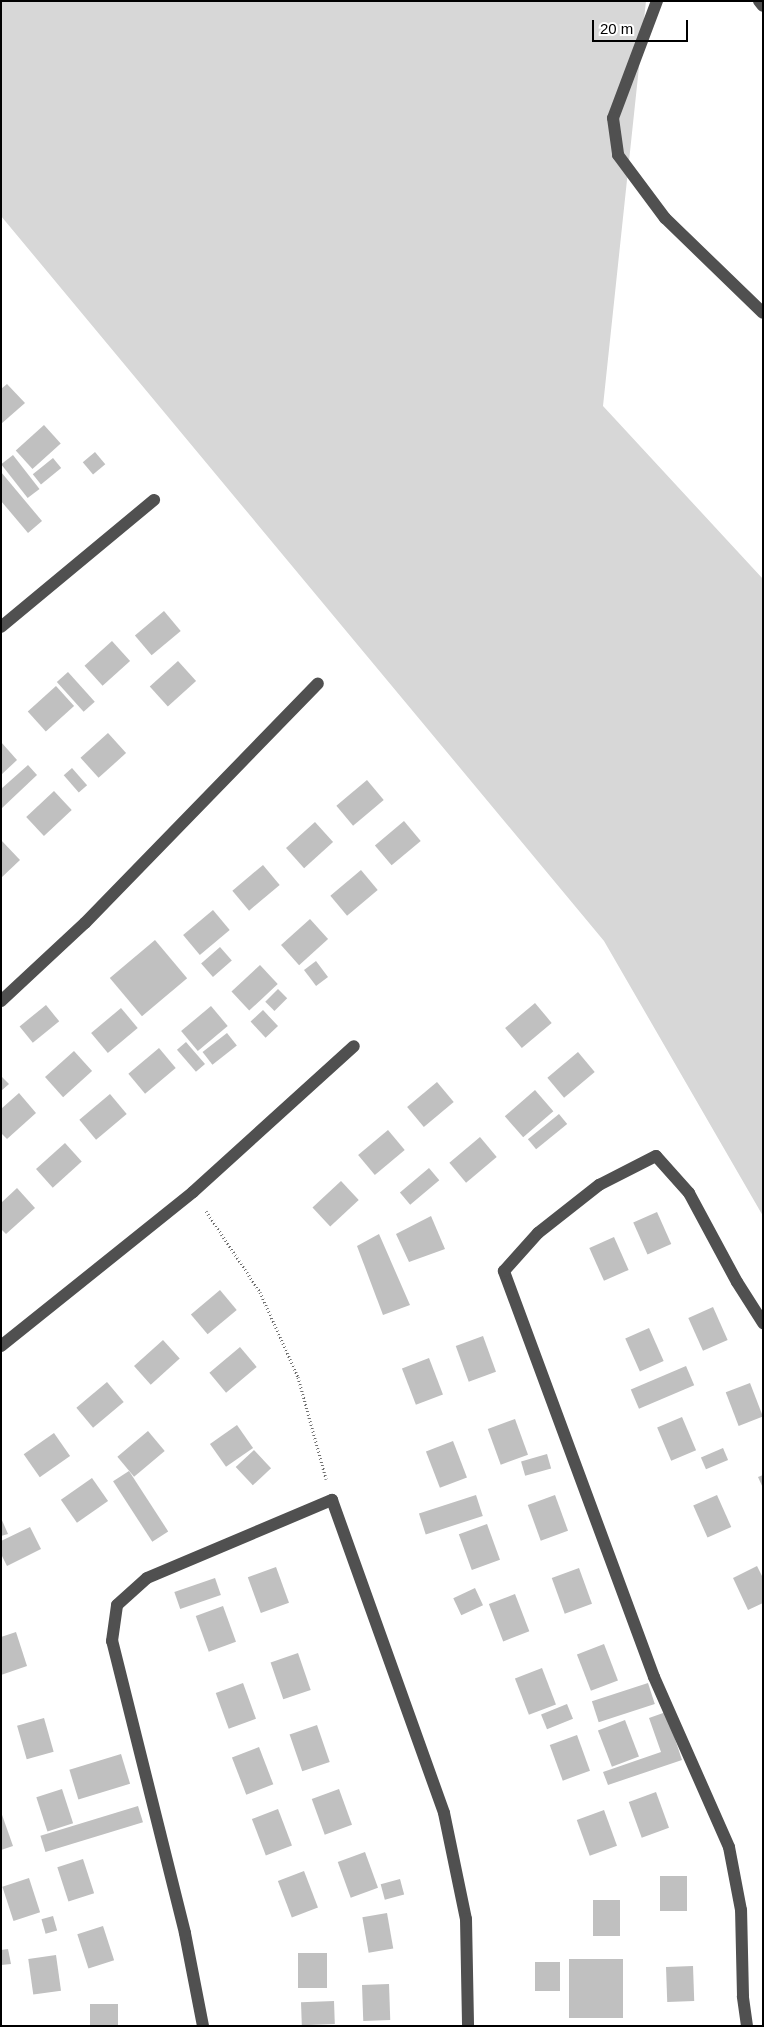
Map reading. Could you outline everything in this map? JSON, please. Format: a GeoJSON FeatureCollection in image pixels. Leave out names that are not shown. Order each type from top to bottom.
{"type":"FeatureCollection","features":[{"type":"Feature","properties":{"kind":"street"},"geometry":{"type":"LineString","coordinates":[[657,1],[614,118],[618,155],[665,218],[763,313]]}},
{"type":"Feature","properties":{"kind":"street"},"geometry":{"type":"LineString","coordinates":[[759,1],[763,6]]}},
{"type":"Feature","properties":{"kind":"street"},"geometry":{"type":"LineString","coordinates":[[1,627],[154,500]]}},
{"type":"Feature","properties":{"kind":"street"},"geometry":{"type":"LineString","coordinates":[[1,1000],[86,923],[318,683]]}},
{"type":"Feature","properties":{"kind":"street"},"geometry":{"type":"LineString","coordinates":[[1,1346],[193,1192],[354,1046]]}},
{"type":"Feature","properties":{"kind":"street"},"geometry":{"type":"LineString","coordinates":[[747,2026],[743,1996],[741,1910],[729,1846],[654,1677],[504,1272],[538,1232],[599,1185],[656,1156],[690,1193],[737,1282],[763,1323]]}},
{"type":"Feature","properties":{"kind":"street"},"geometry":{"type":"LineString","coordinates":[[203,2026],[185,1933],[112,1641],[118,1605],[148,1578],[332,1500],[444,1813],[466,1919],[468,2026]]}},
{"type":"Feature","properties":{"kind":"path"},"geometry":{"type":"LineString","coordinates":[[193,1192],[260,1292],[298,1377],[332,1500]]}},
{"type":"Feature","properties":{"kind":"shaded area"},"geometry":{"type":"Polygon","coordinates":[[[1,1],[646,1],[603,406],[763,579],[763,1216],[604,941],[1,216],[1,1]]]}},
{"type":"Feature","properties":{"kind":"building"},"geometry":{"type":"Polygon","coordinates":[[[7,384],[25,403],[1,424],[1,389],[7,384]]]}},
{"type":"Feature","properties":{"kind":"building"},"geometry":{"type":"Polygon","coordinates":[[[44,425],[61,444],[32,469],[16,450],[44,425]]]}},
{"type":"Feature","properties":{"kind":"building"},"geometry":{"type":"Polygon","coordinates":[[[95,452],[105,464],[93,475],[83,462],[95,452]]]}},
{"type":"Feature","properties":{"kind":"building"},"geometry":{"type":"Polygon","coordinates":[[[13,455],[39,489],[28,498],[1,464],[13,455]]]}},
{"type":"Feature","properties":{"kind":"building"},"geometry":{"type":"Polygon","coordinates":[[[53,458],[61,468],[41,484],[33,474],[53,458]]]}},
{"type":"Feature","properties":{"kind":"building"},"geometry":{"type":"Polygon","coordinates":[[[1,472],[42,521],[28,533],[1,501],[1,472]]]}},
{"type":"Feature","properties":{"kind":"building"},"geometry":{"type":"Polygon","coordinates":[[[164,611],[181,631],[152,655],[135,635],[164,611]]]}},
{"type":"Feature","properties":{"kind":"building"},"geometry":{"type":"Polygon","coordinates":[[[112,641],[130,661],[103,686],[85,666],[112,641]]]}},
{"type":"Feature","properties":{"kind":"building"},"geometry":{"type":"Polygon","coordinates":[[[178,661],[196,681],[168,706],[150,686],[178,661]]]}},
{"type":"Feature","properties":{"kind":"building"},"geometry":{"type":"Polygon","coordinates":[[[68,672],[95,702],[84,712],[57,682],[68,672]]]}},
{"type":"Feature","properties":{"kind":"building"},"geometry":{"type":"Polygon","coordinates":[[[56,686],[74,706],[46,731],[28,711],[56,686]]]}},
{"type":"Feature","properties":{"kind":"building"},"geometry":{"type":"Polygon","coordinates":[[[108,733],[126,753],[99,778],[81,758],[108,733]]]}},
{"type":"Feature","properties":{"kind":"building"},"geometry":{"type":"Polygon","coordinates":[[[1,742],[17,760],[1,775],[1,742]]]}},
{"type":"Feature","properties":{"kind":"building"},"geometry":{"type":"Polygon","coordinates":[[[28,765],[37,775],[1,809],[1,789],[28,765]]]}},
{"type":"Feature","properties":{"kind":"building"},"geometry":{"type":"Polygon","coordinates":[[[72,768],[87,785],[79,793],[64,775],[72,768]]]}},
{"type":"Feature","properties":{"kind":"building"},"geometry":{"type":"Polygon","coordinates":[[[367,780],[384,800],[353,826],[336,806],[367,780]]]}},
{"type":"Feature","properties":{"kind":"building"},"geometry":{"type":"Polygon","coordinates":[[[54,791],[72,810],[44,836],[26,817],[54,791]]]}},
{"type":"Feature","properties":{"kind":"building"},"geometry":{"type":"Polygon","coordinates":[[[404,821],[421,841],[392,865],[375,845],[404,821]]]}},
{"type":"Feature","properties":{"kind":"building"},"geometry":{"type":"Polygon","coordinates":[[[315,822],[333,842],[304,868],[286,848],[315,822]]]}},
{"type":"Feature","properties":{"kind":"building"},"geometry":{"type":"Polygon","coordinates":[[[1,840],[20,860],[1,878],[1,840]]]}},
{"type":"Feature","properties":{"kind":"building"},"geometry":{"type":"Polygon","coordinates":[[[263,865],[280,885],[249,911],[232,891],[263,865]]]}},
{"type":"Feature","properties":{"kind":"building"},"geometry":{"type":"Polygon","coordinates":[[[361,870],[378,890],[347,916],[330,896],[361,870]]]}},
{"type":"Feature","properties":{"kind":"building"},"geometry":{"type":"Polygon","coordinates":[[[213,910],[230,930],[200,955],[183,935],[213,910]]]}},
{"type":"Feature","properties":{"kind":"building"},"geometry":{"type":"Polygon","coordinates":[[[310,919],[328,939],[299,965],[281,945],[310,919]]]}},
{"type":"Feature","properties":{"kind":"building"},"geometry":{"type":"Polygon","coordinates":[[[155,940],[187,978],[142,1016],[110,978],[155,940]]]}},
{"type":"Feature","properties":{"kind":"building"},"geometry":{"type":"Polygon","coordinates":[[[220,947],[232,961],[213,977],[201,963],[220,947]]]}},
{"type":"Feature","properties":{"kind":"building"},"geometry":{"type":"Polygon","coordinates":[[[316,961],[328,977],[316,986],[304,970],[316,961]]]}},
{"type":"Feature","properties":{"kind":"building"},"geometry":{"type":"Polygon","coordinates":[[[260,965],[278,984],[249,1011],[231,992],[260,965]]]}},
{"type":"Feature","properties":{"kind":"building"},"geometry":{"type":"Polygon","coordinates":[[[278,989],[287,998],[274,1011],[265,1002],[278,989]]]}},
{"type":"Feature","properties":{"kind":"building"},"geometry":{"type":"Polygon","coordinates":[[[535,1003],[552,1023],[522,1048],[505,1028],[535,1003]]]}},
{"type":"Feature","properties":{"kind":"building"},"geometry":{"type":"Polygon","coordinates":[[[46,1005],[59,1021],[33,1043],[20,1026],[46,1005]]]}},
{"type":"Feature","properties":{"kind":"building"},"geometry":{"type":"Polygon","coordinates":[[[211,1006],[228,1026],[198,1051],[181,1031],[211,1006]]]}},
{"type":"Feature","properties":{"kind":"building"},"geometry":{"type":"Polygon","coordinates":[[[121,1008],[138,1028],[108,1053],[91,1033],[121,1008]]]}},
{"type":"Feature","properties":{"kind":"building"},"geometry":{"type":"Polygon","coordinates":[[[263,1010],[278,1026],[266,1038],[251,1022],[263,1010]]]}},
{"type":"Feature","properties":{"kind":"building"},"geometry":{"type":"Polygon","coordinates":[[[227,1033],[237,1046],[212,1065],[203,1052],[227,1033]]]}},
{"type":"Feature","properties":{"kind":"building"},"geometry":{"type":"Polygon","coordinates":[[[186,1042],[205,1064],[196,1072],[177,1050],[186,1042]]]}},
{"type":"Feature","properties":{"kind":"building"},"geometry":{"type":"Polygon","coordinates":[[[159,1048],[176,1068],[145,1094],[128,1074],[159,1048]]]}},
{"type":"Feature","properties":{"kind":"building"},"geometry":{"type":"Polygon","coordinates":[[[74,1051],[92,1071],[63,1097],[45,1077],[74,1051]]]}},
{"type":"Feature","properties":{"kind":"building"},"geometry":{"type":"Polygon","coordinates":[[[578,1052],[595,1072],[564,1098],[547,1078],[578,1052]]]}},
{"type":"Feature","properties":{"kind":"building"},"geometry":{"type":"Polygon","coordinates":[[[1,1076],[9,1084],[1,1091],[1,1076]]]}},
{"type":"Feature","properties":{"kind":"building"},"geometry":{"type":"Polygon","coordinates":[[[437,1082],[454,1102],[424,1127],[407,1107],[437,1082]]]}},
{"type":"Feature","properties":{"kind":"building"},"geometry":{"type":"Polygon","coordinates":[[[535,1090],[553,1111],[523,1137],[505,1116],[535,1090]]]}},
{"type":"Feature","properties":{"kind":"building"},"geometry":{"type":"Polygon","coordinates":[[[19,1093],[36,1113],[7,1139],[1,1133],[1,1109],[19,1093]]]}},
{"type":"Feature","properties":{"kind":"building"},"geometry":{"type":"Polygon","coordinates":[[[110,1094],[127,1114],[96,1140],[79,1120],[110,1094]]]}},
{"type":"Feature","properties":{"kind":"building"},"geometry":{"type":"Polygon","coordinates":[[[559,1114],[567,1124],[536,1149],[528,1139],[559,1114]]]}},
{"type":"Feature","properties":{"kind":"building"},"geometry":{"type":"Polygon","coordinates":[[[388,1130],[405,1150],[375,1175],[358,1155],[388,1130]]]}},
{"type":"Feature","properties":{"kind":"building"},"geometry":{"type":"Polygon","coordinates":[[[480,1137],[497,1157],[466,1183],[449,1163],[480,1137]]]}},
{"type":"Feature","properties":{"kind":"building"},"geometry":{"type":"Polygon","coordinates":[[[65,1143],[82,1162],[53,1188],[36,1169],[65,1143]]]}},
{"type":"Feature","properties":{"kind":"building"},"geometry":{"type":"Polygon","coordinates":[[[429,1168],[439,1180],[410,1205],[400,1192],[429,1168]]]}},
{"type":"Feature","properties":{"kind":"building"},"geometry":{"type":"Polygon","coordinates":[[[341,1181],[359,1200],[330,1227],[312,1208],[341,1181]]]}},
{"type":"Feature","properties":{"kind":"building"},"geometry":{"type":"Polygon","coordinates":[[[17,1188],[35,1208],[6,1234],[1,1229],[1,1203],[17,1188]]]}},
{"type":"Feature","properties":{"kind":"building"},"geometry":{"type":"Polygon","coordinates":[[[657,1212],[671,1244],[647,1255],[633,1223],[657,1212]]]}},
{"type":"Feature","properties":{"kind":"building"},"geometry":{"type":"Polygon","coordinates":[[[431,1216],[445,1249],[409,1262],[396,1234],[431,1216]]]}},
{"type":"Feature","properties":{"kind":"building"},"geometry":{"type":"Polygon","coordinates":[[[379,1234],[410,1305],[383,1315],[357,1246],[379,1234]]]}},
{"type":"Feature","properties":{"kind":"building"},"geometry":{"type":"Polygon","coordinates":[[[614,1237],[629,1270],[604,1281],[589,1248],[614,1237]]]}},
{"type":"Feature","properties":{"kind":"building"},"geometry":{"type":"Polygon","coordinates":[[[220,1290],[237,1310],[208,1334],[191,1314],[220,1290]]]}},
{"type":"Feature","properties":{"kind":"building"},"geometry":{"type":"Polygon","coordinates":[[[713,1307],[728,1340],[703,1351],[688,1318],[713,1307]]]}},
{"type":"Feature","properties":{"kind":"building"},"geometry":{"type":"Polygon","coordinates":[[[649,1328],[664,1361],[640,1371],[625,1339],[649,1328]]]}},
{"type":"Feature","properties":{"kind":"building"},"geometry":{"type":"Polygon","coordinates":[[[483,1336],[496,1372],[469,1382],[456,1346],[483,1336]]]}},
{"type":"Feature","properties":{"kind":"building"},"geometry":{"type":"Polygon","coordinates":[[[163,1340],[180,1359],[151,1385],[134,1366],[163,1340]]]}},
{"type":"Feature","properties":{"kind":"building"},"geometry":{"type":"Polygon","coordinates":[[[240,1347],[257,1367],[226,1393],[209,1373],[240,1347]]]}},
{"type":"Feature","properties":{"kind":"building"},"geometry":{"type":"Polygon","coordinates":[[[429,1358],[443,1394],[416,1405],[402,1368],[429,1358]]]}},
{"type":"Feature","properties":{"kind":"building"},"geometry":{"type":"Polygon","coordinates":[[[686,1366],[694,1385],[639,1409],[631,1389],[686,1366]]]}},
{"type":"Feature","properties":{"kind":"building"},"geometry":{"type":"Polygon","coordinates":[[[107,1382],[124,1402],[93,1428],[76,1408],[107,1382]]]}},
{"type":"Feature","properties":{"kind":"building"},"geometry":{"type":"Polygon","coordinates":[[[750,1383],[763,1417],[739,1426],[726,1392],[750,1383]]]}},
{"type":"Feature","properties":{"kind":"building"},"geometry":{"type":"Polygon","coordinates":[[[682,1417],[696,1450],[671,1461],[657,1428],[682,1417]]]}},
{"type":"Feature","properties":{"kind":"building"},"geometry":{"type":"Polygon","coordinates":[[[515,1419],[528,1455],[501,1465],[488,1429],[515,1419]]]}},
{"type":"Feature","properties":{"kind":"building"},"geometry":{"type":"Polygon","coordinates":[[[237,1425],[253,1448],[226,1467],[210,1444],[237,1425]]]}},
{"type":"Feature","properties":{"kind":"building"},"geometry":{"type":"Polygon","coordinates":[[[148,1431],[165,1451],[134,1477],[117,1457],[148,1431]]]}},
{"type":"Feature","properties":{"kind":"building"},"geometry":{"type":"Polygon","coordinates":[[[54,1433],[70,1456],[40,1477],[24,1454],[54,1433]]]}},
{"type":"Feature","properties":{"kind":"building"},"geometry":{"type":"Polygon","coordinates":[[[453,1441],[467,1477],[440,1488],[426,1451],[453,1441]]]}},
{"type":"Feature","properties":{"kind":"building"},"geometry":{"type":"Polygon","coordinates":[[[723,1448],[728,1460],[706,1469],[701,1457],[723,1448]]]}},
{"type":"Feature","properties":{"kind":"building"},"geometry":{"type":"Polygon","coordinates":[[[254,1450],[271,1468],[253,1485],[236,1467],[254,1450]]]}},
{"type":"Feature","properties":{"kind":"building"},"geometry":{"type":"Polygon","coordinates":[[[547,1454],[551,1468],[525,1476],[521,1461],[547,1454]]]}},
{"type":"Feature","properties":{"kind":"building"},"geometry":{"type":"Polygon","coordinates":[[[129,1471],[168,1531],[152,1542],[113,1481],[129,1471]]]}},
{"type":"Feature","properties":{"kind":"building"},"geometry":{"type":"Polygon","coordinates":[[[763,1475],[763,1488],[758,1477],[763,1475]]]}},
{"type":"Feature","properties":{"kind":"building"},"geometry":{"type":"Polygon","coordinates":[[[92,1478],[108,1501],[77,1523],[61,1500],[92,1478]]]}},
{"type":"Feature","properties":{"kind":"building"},"geometry":{"type":"Polygon","coordinates":[[[476,1495],[483,1516],[426,1534],[419,1514],[476,1495]]]}},
{"type":"Feature","properties":{"kind":"building"},"geometry":{"type":"Polygon","coordinates":[[[555,1495],[568,1531],[541,1541],[528,1505],[555,1495]]]}},
{"type":"Feature","properties":{"kind":"building"},"geometry":{"type":"Polygon","coordinates":[[[717,1495],[731,1527],[707,1538],[693,1506],[717,1495]]]}},
{"type":"Feature","properties":{"kind":"building"},"geometry":{"type":"Polygon","coordinates":[[[1,1518],[8,1534],[1,1536],[1,1518]]]}},
{"type":"Feature","properties":{"kind":"building"},"geometry":{"type":"Polygon","coordinates":[[[487,1524],[500,1560],[472,1570],[459,1534],[487,1524]]]}},
{"type":"Feature","properties":{"kind":"building"},"geometry":{"type":"Polygon","coordinates":[[[30,1527],[41,1549],[7,1566],[1,1554],[1,1541],[30,1527]]]}},
{"type":"Feature","properties":{"kind":"building"},"geometry":{"type":"Polygon","coordinates":[[[757,1566],[763,1578],[763,1603],[748,1610],[733,1578],[757,1566]]]}},
{"type":"Feature","properties":{"kind":"building"},"geometry":{"type":"Polygon","coordinates":[[[276,1567],[289,1603],[261,1613],[248,1577],[276,1567]]]}},
{"type":"Feature","properties":{"kind":"building"},"geometry":{"type":"Polygon","coordinates":[[[579,1568],[592,1604],[565,1614],[552,1578],[579,1568]]]}},
{"type":"Feature","properties":{"kind":"building"},"geometry":{"type":"Polygon","coordinates":[[[215,1578],[221,1595],[180,1609],[174,1592],[215,1578]]]}},
{"type":"Feature","properties":{"kind":"building"},"geometry":{"type":"Polygon","coordinates":[[[475,1588],[483,1605],[461,1615],[453,1598],[475,1588]]]}},
{"type":"Feature","properties":{"kind":"building"},"geometry":{"type":"Polygon","coordinates":[[[515,1594],[529,1631],[503,1641],[489,1604],[515,1594]]]}},
{"type":"Feature","properties":{"kind":"building"},"geometry":{"type":"Polygon","coordinates":[[[223,1606],[236,1642],[209,1652],[196,1616],[223,1606]]]}},
{"type":"Feature","properties":{"kind":"building"},"geometry":{"type":"Polygon","coordinates":[[[16,1632],[27,1666],[1,1675],[1,1637],[16,1632]]]}},
{"type":"Feature","properties":{"kind":"building"},"geometry":{"type":"Polygon","coordinates":[[[604,1644],[618,1680],[591,1691],[577,1654],[604,1644]]]}},
{"type":"Feature","properties":{"kind":"building"},"geometry":{"type":"Polygon","coordinates":[[[298,1653],[311,1690],[283,1699],[271,1662],[298,1653]]]}},
{"type":"Feature","properties":{"kind":"building"},"geometry":{"type":"Polygon","coordinates":[[[542,1668],[556,1704],[529,1715],[515,1678],[542,1668]]]}},
{"type":"Feature","properties":{"kind":"building"},"geometry":{"type":"Polygon","coordinates":[[[243,1683],[256,1719],[229,1729],[216,1693],[243,1683]]]}},
{"type":"Feature","properties":{"kind":"building"},"geometry":{"type":"Polygon","coordinates":[[[648,1683],[655,1704],[599,1722],[592,1701],[648,1683]]]}},
{"type":"Feature","properties":{"kind":"building"},"geometry":{"type":"Polygon","coordinates":[[[567,1704],[573,1719],[547,1729],[541,1714],[567,1704]]]}},
{"type":"Feature","properties":{"kind":"building"},"geometry":{"type":"Polygon","coordinates":[[[666,1712],[682,1760],[608,1785],[603,1772],[661,1752],[649,1718],[666,1712]]]}},
{"type":"Feature","properties":{"kind":"building"},"geometry":{"type":"Polygon","coordinates":[[[44,1718],[54,1752],[27,1759],[17,1726],[44,1718]]]}},
{"type":"Feature","properties":{"kind":"building"},"geometry":{"type":"Polygon","coordinates":[[[625,1720],[639,1756],[612,1767],[598,1730],[625,1720]]]}},
{"type":"Feature","properties":{"kind":"building"},"geometry":{"type":"Polygon","coordinates":[[[317,1725],[330,1762],[302,1771],[290,1734],[317,1725]]]}},
{"type":"Feature","properties":{"kind":"building"},"geometry":{"type":"Polygon","coordinates":[[[577,1735],[590,1771],[563,1781],[550,1745],[577,1735]]]}},
{"type":"Feature","properties":{"kind":"building"},"geometry":{"type":"Polygon","coordinates":[[[259,1747],[273,1784],[246,1795],[232,1757],[259,1747]]]}},
{"type":"Feature","properties":{"kind":"building"},"geometry":{"type":"Polygon","coordinates":[[[121,1754],[130,1784],[78,1799],[69,1770],[121,1754]]]}},
{"type":"Feature","properties":{"kind":"building"},"geometry":{"type":"Polygon","coordinates":[[[62,1789],[73,1823],[47,1832],[36,1797],[62,1789]]]}},
{"type":"Feature","properties":{"kind":"building"},"geometry":{"type":"Polygon","coordinates":[[[339,1789],[352,1825],[325,1835],[312,1799],[339,1789]]]}},
{"type":"Feature","properties":{"kind":"building"},"geometry":{"type":"Polygon","coordinates":[[[656,1792],[669,1828],[642,1838],[629,1802],[656,1792]]]}},
{"type":"Feature","properties":{"kind":"building"},"geometry":{"type":"Polygon","coordinates":[[[138,1806],[143,1822],[45,1852],[40,1836],[138,1806]]]}},
{"type":"Feature","properties":{"kind":"building"},"geometry":{"type":"Polygon","coordinates":[[[278,1809],[292,1845],[266,1855],[252,1819],[278,1809]]]}},
{"type":"Feature","properties":{"kind":"building"},"geometry":{"type":"Polygon","coordinates":[[[604,1810],[617,1846],[590,1856],[577,1820],[604,1810]]]}},
{"type":"Feature","properties":{"kind":"building"},"geometry":{"type":"Polygon","coordinates":[[[1,1812],[13,1846],[1,1850],[1,1812]]]}},
{"type":"Feature","properties":{"kind":"building"},"geometry":{"type":"Polygon","coordinates":[[[365,1852],[378,1888],[351,1898],[338,1862],[365,1852]]]}},
{"type":"Feature","properties":{"kind":"building"},"geometry":{"type":"Polygon","coordinates":[[[83,1859],[94,1893],[68,1902],[57,1867],[83,1859]]]}},
{"type":"Feature","properties":{"kind":"building"},"geometry":{"type":"Polygon","coordinates":[[[304,1871],[318,1907],[292,1917],[278,1881],[304,1871]]]}},
{"type":"Feature","properties":{"kind":"building"},"geometry":{"type":"Polygon","coordinates":[[[660,1876],[687,1876],[687,1911],[660,1911],[660,1876]]]}},
{"type":"Feature","properties":{"kind":"building"},"geometry":{"type":"Polygon","coordinates":[[[29,1878],[40,1912],[13,1921],[2,1887],[29,1878]]]}},
{"type":"Feature","properties":{"kind":"building"},"geometry":{"type":"Polygon","coordinates":[[[400,1879],[404,1894],[385,1900],[381,1884],[400,1879]]]}},
{"type":"Feature","properties":{"kind":"building"},"geometry":{"type":"Polygon","coordinates":[[[593,1900],[620,1900],[620,1936],[593,1936],[593,1900]]]}},
{"type":"Feature","properties":{"kind":"building"},"geometry":{"type":"Polygon","coordinates":[[[387,1913],[393,1948],[369,1953],[362,1917],[387,1913]]]}},
{"type":"Feature","properties":{"kind":"building"},"geometry":{"type":"Polygon","coordinates":[[[53,1916],[57,1930],[46,1934],[41,1919],[53,1916]]]}},
{"type":"Feature","properties":{"kind":"building"},"geometry":{"type":"Polygon","coordinates":[[[103,1926],[114,1960],[88,1969],[77,1934],[103,1926]]]}},
{"type":"Feature","properties":{"kind":"building"},"geometry":{"type":"Polygon","coordinates":[[[8,1949],[11,1964],[1,1965],[1,1950],[8,1949]]]}},
{"type":"Feature","properties":{"kind":"building"},"geometry":{"type":"Polygon","coordinates":[[[298,1953],[327,1953],[327,1988],[298,1988],[298,1953]]]}},
{"type":"Feature","properties":{"kind":"building"},"geometry":{"type":"Polygon","coordinates":[[[56,1955],[61,1991],[33,1995],[28,1959],[56,1955]]]}},
{"type":"Feature","properties":{"kind":"building"},"geometry":{"type":"Polygon","coordinates":[[[569,1959],[623,1959],[623,2018],[569,2018],[569,1959]]]}},
{"type":"Feature","properties":{"kind":"building"},"geometry":{"type":"Polygon","coordinates":[[[535,1962],[560,1962],[560,1991],[535,1991],[535,1962]]]}},
{"type":"Feature","properties":{"kind":"building"},"geometry":{"type":"Polygon","coordinates":[[[693,1966],[694,2001],[667,2002],[666,1967],[693,1966]]]}},
{"type":"Feature","properties":{"kind":"building"},"geometry":{"type":"Polygon","coordinates":[[[389,1984],[390,2020],[363,2021],[362,1985],[389,1984]]]}},
{"type":"Feature","properties":{"kind":"building"},"geometry":{"type":"Polygon","coordinates":[[[334,2001],[335,2024],[302,2025],[301,2002],[334,2001]]]}},
{"type":"Feature","properties":{"kind":"building"},"geometry":{"type":"Polygon","coordinates":[[[90,2004],[118,2004],[118,2026],[90,2026],[90,2004]]]}}]}
